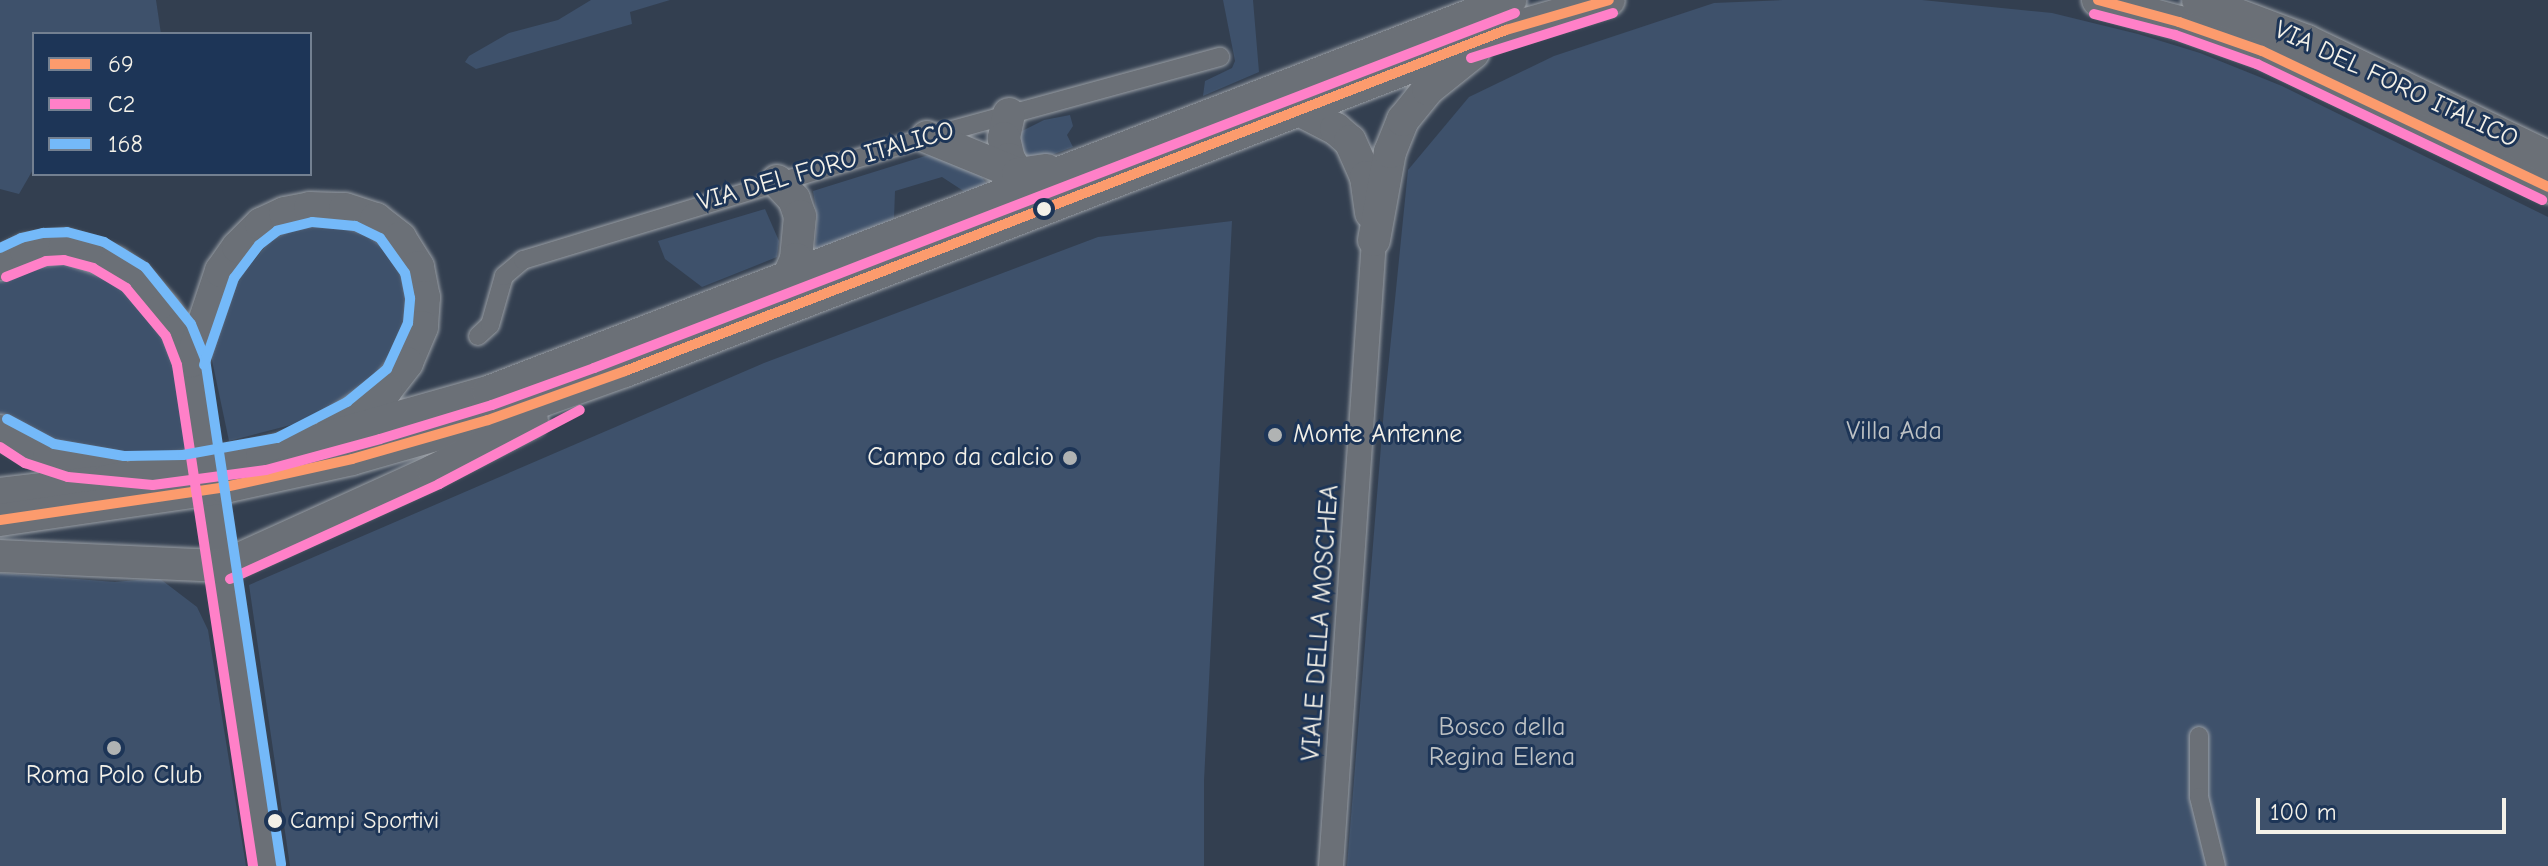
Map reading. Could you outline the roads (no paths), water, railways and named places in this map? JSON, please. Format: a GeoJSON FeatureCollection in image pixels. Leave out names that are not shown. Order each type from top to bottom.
{"type":"FeatureCollection","features":[{"type":"Feature","properties":{"kind":"highway"},"geometry":{"type":"LineString","coordinates":[[0,494],[194,458],[282,451],[488,392],[1106,156],[1508,15],[1609,0]]}},
{"type":"Feature","properties":{"kind":"highway","name":"VIA DEL FORO ITALICO"},"geometry":{"type":"LineString","coordinates":[[2098,0],[2207,31],[2287,62],[2548,187]]}},
{"type":"Feature","properties":{"kind":"highway","name":"VIA DEL FORO ITALICO"},"geometry":{"type":"LineString","coordinates":[[2198,0],[2307,41],[2548,157]]}},
{"type":"Feature","properties":{"kind":"highway"},"geometry":{"type":"LineString","coordinates":[[0,520],[212,489],[352,459],[488,420],[625,371],[1299,110],[1508,15]]}},
{"type":"Feature","properties":{"kind":"highway"},"geometry":{"type":"LineString","coordinates":[[1374,240],[1390,152],[1403,120],[1428,89],[1508,15]]}},
{"type":"Feature","properties":{"kind":"highway"},"geometry":{"type":"LineString","coordinates":[[1299,110],[1336,129],[1354,148],[1366,177],[1374,240]]}},
{"type":"Feature","properties":{"kind":"highway"},"geometry":{"type":"LineString","coordinates":[[1009,114],[1004,138],[1009,159],[1018,174]]}},
{"type":"Feature","properties":{"kind":"highway"},"geometry":{"type":"LineString","coordinates":[[927,137],[1018,174],[1030,175],[1081,158],[1106,156]]}},
{"type":"Feature","properties":{"kind":"highway"},"geometry":{"type":"LineString","coordinates":[[777,181],[794,199],[800,216],[799,244],[788,278]]}},
{"type":"Feature","properties":{"kind":"highway"},"geometry":{"type":"LineString","coordinates":[[191,361],[221,271],[238,247],[261,224],[297,210],[332,207],[360,213],[389,227],[407,249],[422,279],[424,312],[417,344],[398,378],[368,406],[282,451]]}},
{"type":"Feature","properties":{"kind":"highway"},"geometry":{"type":"LineString","coordinates":[[0,264],[26,251],[65,246],[115,263],[135,277],[164,309],[178,329],[191,361]]}},
{"type":"Feature","properties":{"kind":"highway"},"geometry":{"type":"LineString","coordinates":[[0,556],[224,566],[490,443],[625,371]]}},
{"type":"Feature","properties":{"kind":"highway"},"geometry":{"type":"LineString","coordinates":[[0,431],[31,450],[71,463],[138,470],[194,458]]}},
{"type":"Feature","properties":{"kind":"main road"},"geometry":{"type":"LineString","coordinates":[[191,361],[194,458]]}},
{"type":"Feature","properties":{"kind":"main road"},"geometry":{"type":"LineString","coordinates":[[214,511],[267,866]]}},
{"type":"Feature","properties":{"kind":"street","name":"VIA DEL FORO ITALICO"},"geometry":{"type":"LineString","coordinates":[[478,336],[490,325],[504,276],[518,263],[777,181],[1220,57]]}},
{"type":"Feature","properties":{"kind":"street","name":"VIALE DELLA MOSCHEA"},"geometry":{"type":"LineString","coordinates":[[1331,866],[1374,240]]}},
{"type":"Feature","properties":{"kind":"street"},"geometry":{"type":"LineString","coordinates":[[2199,736],[2199,797],[2216,866]]}},
{"type":"Feature","properties":{"kind":"place","name":"Monte Antenne"},"geometry":{"type":"Point","coordinates":[1275,435]}},
{"type":"Feature","properties":{"kind":"place","name":"Campo da calcio"},"geometry":{"type":"Point","coordinates":[1070,458]}},
{"type":"Feature","properties":{"kind":"place","name":"Roma Polo Club"},"geometry":{"type":"Point","coordinates":[114,748]}},
{"type":"Feature","properties":{"kind":"place","name":"Campi Sportivi"},"geometry":{"type":"Point","coordinates":[275,821]}},
{"type":"Feature","properties":{"kind":"park label","name":"Villa Ada"},"geometry":{"type":"Point","coordinates":[1894,432]}},
{"type":"Feature","properties":{"kind":"park label","name":"Bosco della Regina Elena"},"geometry":{"type":"Point","coordinates":[1502,743]}}]}
